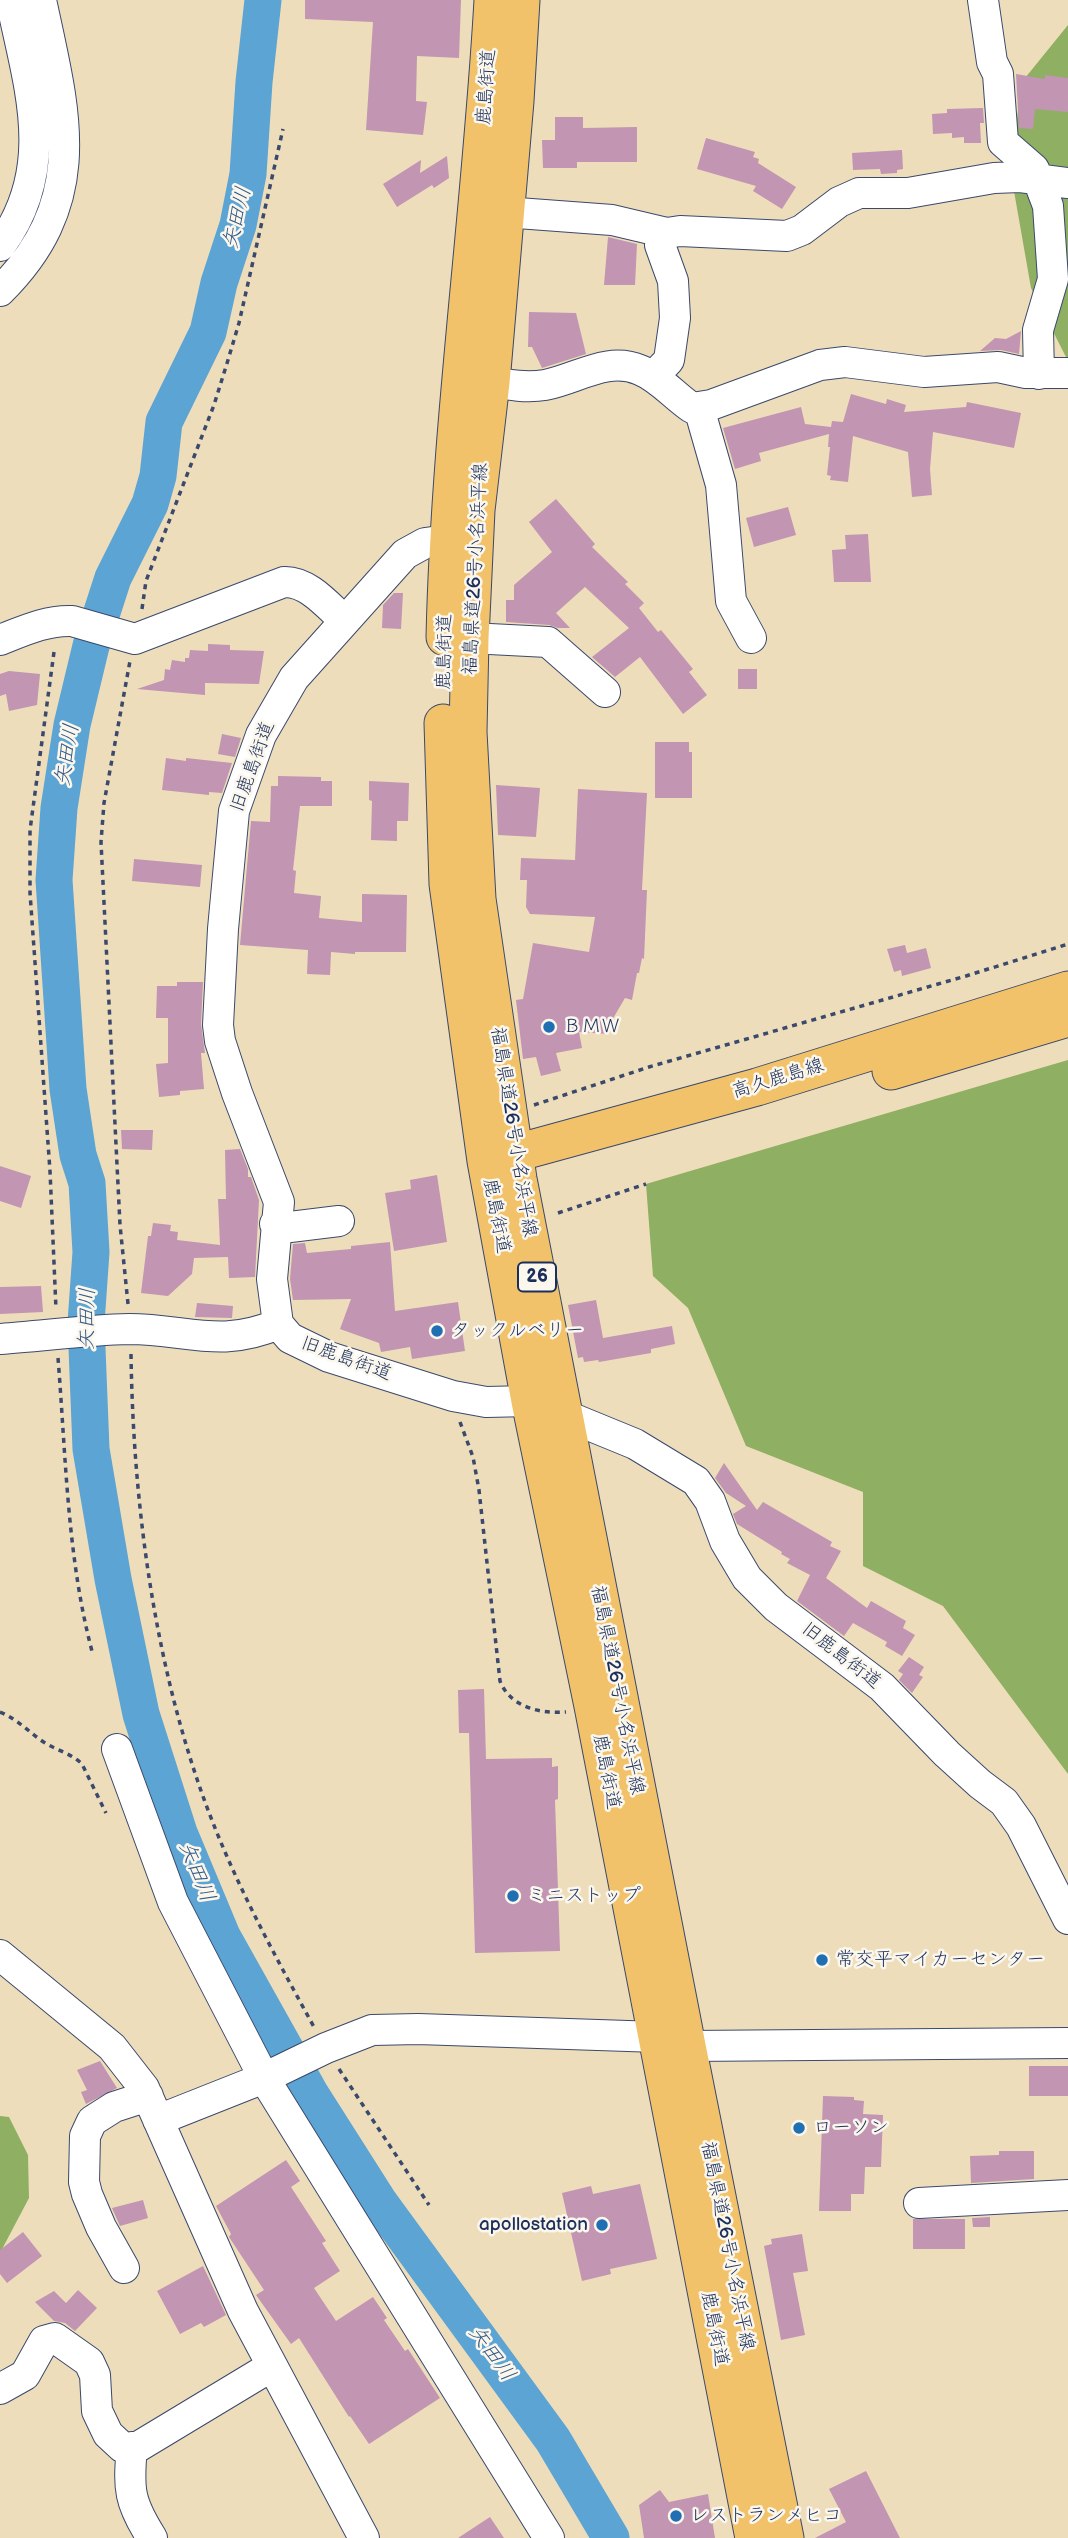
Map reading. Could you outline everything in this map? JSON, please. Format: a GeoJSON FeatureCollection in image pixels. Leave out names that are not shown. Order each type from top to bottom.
{"type":"FeatureCollection","features":[{"type":"Feature","properties":{"kind":"main road","name":"鹿島街道"},"geometry":{"type":"LineString","coordinates":[[493,0],[487,99],[447,540],[443,728],[448,884],[503,1170],[530,1401],[593,1706],[672,2042],[754,2538]]}},
{"type":"Feature","properties":{"kind":"main road","name":"福島県道26号小名浜平線"},"geometry":{"type":"LineString","coordinates":[[520,0],[515,101],[491,382],[476,510],[468,732],[477,899],[503,1170],[563,1414],[672,2042],[785,2538]]}},
{"type":"Feature","properties":{"kind":"main road","name":"高久鹿島線"},"geometry":{"type":"LineString","coordinates":[[503,1170],[1068,990]]}},
{"type":"Feature","properties":{"kind":"main road","name":"高久鹿島線"},"geometry":{"type":"LineString","coordinates":[[503,1170],[728,1119],[1068,1018]]}},
{"type":"Feature","properties":{"kind":"street"},"geometry":{"type":"LineString","coordinates":[[0,246],[17,220],[27,197],[36,154],[32,102],[11,0]]}},
{"type":"Feature","properties":{"kind":"street"},"geometry":{"type":"LineString","coordinates":[[0,290],[25,262],[43,234],[55,206],[64,169],[65,129],[62,98],[41,0]]}},
{"type":"Feature","properties":{"kind":"street"},"geometry":{"type":"LineString","coordinates":[[491,382],[529,387],[543,385],[617,364],[629,366],[653,377],[692,408],[699,408],[820,365],[845,362],[924,372],[998,367],[1026,373],[1054,374],[1038,330],[1053,279],[1048,206],[1034,169],[1003,142],[998,74],[992,62],[983,0]]}},
{"type":"Feature","properties":{"kind":"street"},"geometry":{"type":"LineString","coordinates":[[504,212],[612,220],[667,233],[680,231],[787,236],[802,230],[850,195],[870,192],[908,193],[994,178],[1020,177],[1068,183]]}},
{"type":"Feature","properties":{"kind":"street"},"geometry":{"type":"LineString","coordinates":[[653,377],[669,360],[675,318],[673,281],[660,245],[667,233]]}},
{"type":"Feature","properties":{"kind":"street"},"geometry":{"type":"LineString","coordinates":[[699,408],[721,485],[731,601],[751,638]]}},
{"type":"Feature","properties":{"kind":"street","name":"旧鹿島街道"},"geometry":{"type":"LineString","coordinates":[[447,540],[425,543],[405,554],[294,678],[261,735],[234,811],[223,929],[218,1025],[220,1041],[237,1093],[279,1202],[272,1279],[278,1324],[290,1338],[329,1357],[439,1392],[486,1402],[530,1401],[635,1444],[696,1481],[709,1501],[725,1541],[747,1578],[776,1607],[882,1687],[947,1754],[1004,1802],[1021,1826],[1068,1919]]}},
{"type":"Feature","properties":{"kind":"street"},"geometry":{"type":"LineString","coordinates":[[0,640],[41,625],[62,621],[72,621],[135,639],[284,582],[303,585],[345,621]]}},
{"type":"Feature","properties":{"kind":"street"},"geometry":{"type":"LineString","coordinates":[[470,638],[548,642],[605,692]]}},
{"type":"Feature","properties":{"kind":"street"},"geometry":{"type":"LineString","coordinates":[[275,1224],[290,1227],[339,1221]]}},
{"type":"Feature","properties":{"kind":"street"},"geometry":{"type":"LineString","coordinates":[[0,1339],[130,1329],[231,1338],[262,1331],[278,1324]]}},
{"type":"Feature","properties":{"kind":"street"},"geometry":{"type":"LineString","coordinates":[[117,1749],[173,1902],[264,2078],[549,2538]]}},
{"type":"Feature","properties":{"kind":"street"},"geometry":{"type":"LineString","coordinates":[[0,1955],[111,2047],[144,2088],[243,2311],[364,2538]]}},
{"type":"Feature","properties":{"kind":"street"},"geometry":{"type":"LineString","coordinates":[[124,2269],[101,2227],[84,2182],[85,2136],[92,2121],[114,2107],[153,2108],[264,2078],[326,2048],[372,2031],[406,2029],[672,2042],[1068,2043]]}},
{"type":"Feature","properties":{"kind":"street"},"geometry":{"type":"LineString","coordinates":[[919,2203],[1068,2195]]}},
{"type":"Feature","properties":{"kind":"street"},"geometry":{"type":"LineString","coordinates":[[0,2389],[20,2379],[44,2341],[55,2338],[89,2362],[95,2375],[97,2412],[108,2434],[122,2447],[132,2447],[141,2445],[272,2365]]}},
{"type":"Feature","properties":{"kind":"street"},"geometry":{"type":"LineString","coordinates":[[132,2447],[129,2491],[145,2534]]}},
{"type":"Feature","properties":{"kind":"path"},"geometry":{"type":"LineString","coordinates":[[284,129],[239,323],[214,405],[146,581],[141,621],[121,700],[104,803],[101,842],[120,1225],[130,1329],[132,1430],[150,1575],[178,1721],[199,1784],[250,1909],[326,2048],[429,2205]]}},
{"type":"Feature","properties":{"kind":"path"},"geometry":{"type":"LineString","coordinates":[[54,652],[30,831],[30,894],[50,1171],[56,1335],[70,1515],[86,1627],[93,1655]]}},
{"type":"Feature","properties":{"kind":"path"},"geometry":{"type":"LineString","coordinates":[[554,1097],[1068,944]]}},
{"type":"Feature","properties":{"kind":"path"},"geometry":{"type":"LineString","coordinates":[[558,1213],[646,1184]]}},
{"type":"Feature","properties":{"kind":"path"},"geometry":{"type":"LineString","coordinates":[[439,1392],[457,1416],[473,1457],[500,1681],[504,1690],[516,1703],[544,1712],[564,1713],[593,1706]]}},
{"type":"Feature","properties":{"kind":"path"},"geometry":{"type":"LineString","coordinates":[[0,1712],[16,1720],[47,1745],[77,1759],[106,1813]]}},
{"type":"Feature","properties":{"kind":"green space"},"geometry":{"type":"Polygon","coordinates":[[[1068,25],[1068,361],[1031,288],[1011,174],[1021,83],[1068,25]]]}},
{"type":"Feature","properties":{"kind":"green space"},"geometry":{"type":"Polygon","coordinates":[[[1068,1060],[1068,1774],[943,1606],[863,1566],[863,1492],[746,1446],[688,1308],[653,1276],[646,1184],[1068,1060]]]}},
{"type":"Feature","properties":{"kind":"green space"},"geometry":{"type":"Polygon","coordinates":[[[0,2116],[9,2117],[28,2155],[29,2198],[0,2253],[0,2116]]]}},
{"type":"Feature","properties":{"kind":"building"},"geometry":{"type":"Polygon","coordinates":[[[305,0],[461,0],[459,58],[417,56],[416,101],[427,102],[423,135],[366,130],[373,22],[305,19],[305,0]]]}},
{"type":"Feature","properties":{"kind":"building"},"geometry":{"type":"Polygon","coordinates":[[[1016,74],[1045,79],[1045,75],[1068,78],[1068,112],[1035,109],[1033,129],[1019,128],[1016,74]]]}},
{"type":"Feature","properties":{"kind":"building"},"geometry":{"type":"Polygon","coordinates":[[[983,108],[984,123],[980,123],[981,143],[964,143],[964,137],[952,138],[952,133],[933,134],[932,114],[947,113],[947,109],[983,108]]]}},
{"type":"Feature","properties":{"kind":"building"},"geometry":{"type":"Polygon","coordinates":[[[555,117],[583,117],[583,128],[637,127],[637,162],[577,162],[577,168],[543,168],[542,140],[555,140],[555,117]]]}},
{"type":"Feature","properties":{"kind":"building"},"geometry":{"type":"Polygon","coordinates":[[[706,138],[755,152],[753,157],[759,159],[758,163],[796,187],[782,209],[753,191],[756,186],[697,169],[706,138]]]}},
{"type":"Feature","properties":{"kind":"building"},"geometry":{"type":"Polygon","coordinates":[[[902,150],[903,169],[897,170],[897,173],[881,174],[880,169],[853,170],[852,153],[902,150]]]}},
{"type":"Feature","properties":{"kind":"building"},"geometry":{"type":"Polygon","coordinates":[[[447,156],[449,178],[434,188],[432,185],[397,207],[383,184],[421,160],[420,173],[447,156]]]}},
{"type":"Feature","properties":{"kind":"building"},"geometry":{"type":"Polygon","coordinates":[[[608,237],[637,244],[635,285],[604,285],[608,237]]]}},
{"type":"Feature","properties":{"kind":"building"},"geometry":{"type":"Polygon","coordinates":[[[529,312],[576,313],[586,354],[542,368],[532,347],[528,347],[529,312]]]}},
{"type":"Feature","properties":{"kind":"building"},"geometry":{"type":"Polygon","coordinates":[[[1021,331],[1019,354],[1001,350],[980,351],[995,338],[1006,339],[1021,331]]]}},
{"type":"Feature","properties":{"kind":"building"},"geometry":{"type":"Polygon","coordinates":[[[851,394],[886,404],[887,399],[906,405],[904,412],[966,407],[967,402],[1021,413],[1014,448],[933,432],[930,469],[932,495],[912,497],[908,452],[853,436],[848,482],[830,480],[831,476],[827,475],[829,434],[759,453],[761,461],[735,469],[723,428],[801,407],[805,424],[831,427],[832,421],[843,422],[851,394]]]}},
{"type":"Feature","properties":{"kind":"building"},"geometry":{"type":"Polygon","coordinates":[[[556,499],[595,544],[592,547],[628,582],[625,584],[644,603],[639,608],[658,632],[661,630],[693,669],[689,672],[707,695],[683,714],[640,657],[615,677],[592,657],[629,628],[585,587],[556,613],[570,628],[506,622],[506,600],[514,600],[514,585],[552,552],[529,522],[556,499]]]}},
{"type":"Feature","properties":{"kind":"building"},"geometry":{"type":"Polygon","coordinates":[[[788,507],[796,535],[754,547],[746,518],[788,507]]]}},
{"type":"Feature","properties":{"kind":"building"},"geometry":{"type":"Polygon","coordinates":[[[868,534],[871,582],[834,582],[832,550],[846,549],[845,535],[868,534]]]}},
{"type":"Feature","properties":{"kind":"building"},"geometry":{"type":"Polygon","coordinates":[[[394,593],[403,593],[401,629],[382,628],[383,605],[394,593]]]}},
{"type":"Feature","properties":{"kind":"building"},"geometry":{"type":"Polygon","coordinates":[[[208,644],[230,645],[230,650],[264,651],[259,684],[205,683],[205,695],[137,689],[164,680],[165,669],[170,670],[172,660],[185,662],[185,658],[189,658],[190,650],[208,651],[208,644]]]}},
{"type":"Feature","properties":{"kind":"building"},"geometry":{"type":"Polygon","coordinates":[[[738,669],[757,669],[757,689],[738,689],[738,669]]]}},
{"type":"Feature","properties":{"kind":"building"},"geometry":{"type":"Polygon","coordinates":[[[9,671],[40,674],[37,705],[9,711],[6,694],[0,696],[0,674],[9,671]]]}},
{"type":"Feature","properties":{"kind":"building"},"geometry":{"type":"Polygon","coordinates":[[[222,734],[241,738],[235,757],[218,754],[222,734]]]}},
{"type":"Feature","properties":{"kind":"building"},"geometry":{"type":"Polygon","coordinates":[[[655,742],[689,742],[689,752],[692,752],[692,798],[655,798],[655,742]]]}},
{"type":"Feature","properties":{"kind":"building"},"geometry":{"type":"Polygon","coordinates":[[[166,758],[232,763],[222,793],[209,792],[209,795],[162,790],[166,758]]]}},
{"type":"Feature","properties":{"kind":"building"},"geometry":{"type":"Polygon","coordinates":[[[278,776],[321,777],[321,781],[332,781],[332,806],[300,806],[293,870],[296,871],[294,893],[321,896],[319,918],[362,922],[362,894],[407,895],[406,952],[331,952],[330,975],[307,974],[308,950],[240,945],[251,821],[270,822],[271,786],[278,786],[278,776]]]}},
{"type":"Feature","properties":{"kind":"building"},"geometry":{"type":"Polygon","coordinates":[[[369,781],[409,783],[408,821],[397,821],[397,841],[371,840],[372,801],[369,800],[369,781]]]}},
{"type":"Feature","properties":{"kind":"building"},"geometry":{"type":"Polygon","coordinates":[[[496,785],[540,788],[536,837],[498,835],[496,785]]]}},
{"type":"Feature","properties":{"kind":"building"},"geometry":{"type":"Polygon","coordinates":[[[578,789],[647,793],[642,890],[647,890],[644,959],[642,958],[637,973],[632,1000],[625,998],[608,1027],[608,1034],[579,1032],[582,1048],[556,1053],[561,1071],[541,1076],[536,1057],[523,1059],[516,1000],[523,999],[533,943],[589,952],[595,917],[530,914],[526,907],[527,880],[520,880],[521,858],[575,860],[578,789]]]}},
{"type":"Feature","properties":{"kind":"building"},"geometry":{"type":"Polygon","coordinates":[[[134,859],[202,865],[200,887],[132,881],[134,859]]]}},
{"type":"Feature","properties":{"kind":"building"},"geometry":{"type":"Polygon","coordinates":[[[905,945],[907,953],[926,948],[931,968],[902,976],[901,970],[894,972],[887,949],[905,945]]]}},
{"type":"Feature","properties":{"kind":"building"},"geometry":{"type":"Polygon","coordinates":[[[177,982],[203,982],[201,1024],[205,1053],[201,1053],[204,1089],[180,1091],[180,1095],[159,1097],[156,1064],[168,1063],[168,1018],[156,1018],[157,986],[177,986],[177,982]]]}},
{"type":"Feature","properties":{"kind":"building"},"geometry":{"type":"Polygon","coordinates":[[[121,1130],[153,1130],[152,1150],[122,1149],[121,1130]]]}},
{"type":"Feature","properties":{"kind":"building"},"geometry":{"type":"Polygon","coordinates":[[[240,1149],[248,1169],[248,1177],[251,1177],[259,1200],[255,1277],[229,1278],[228,1257],[194,1258],[192,1274],[168,1296],[141,1293],[148,1236],[151,1236],[153,1223],[171,1225],[170,1231],[178,1232],[177,1240],[220,1245],[218,1199],[226,1199],[225,1150],[240,1149]]]}},
{"type":"Feature","properties":{"kind":"building"},"geometry":{"type":"Polygon","coordinates":[[[0,1166],[31,1176],[21,1208],[0,1201],[0,1166]]]}},
{"type":"Feature","properties":{"kind":"building"},"geometry":{"type":"Polygon","coordinates":[[[437,1175],[447,1242],[394,1251],[385,1193],[411,1189],[410,1180],[437,1175]]]}},
{"type":"Feature","properties":{"kind":"building"},"geometry":{"type":"Polygon","coordinates":[[[390,1242],[395,1311],[458,1302],[465,1351],[412,1359],[410,1347],[381,1352],[379,1343],[340,1329],[351,1299],[293,1300],[290,1279],[293,1244],[305,1243],[307,1253],[390,1242]]]}},
{"type":"Feature","properties":{"kind":"building"},"geometry":{"type":"Polygon","coordinates":[[[41,1286],[43,1312],[0,1314],[0,1287],[41,1286]]]}},
{"type":"Feature","properties":{"kind":"building"},"geometry":{"type":"Polygon","coordinates":[[[596,1300],[603,1338],[672,1326],[675,1344],[651,1349],[651,1353],[584,1362],[583,1357],[578,1358],[568,1305],[596,1300]]]}},
{"type":"Feature","properties":{"kind":"building"},"geometry":{"type":"Polygon","coordinates":[[[197,1303],[233,1306],[232,1318],[195,1317],[197,1303]]]}},
{"type":"Feature","properties":{"kind":"building"},"geometry":{"type":"Polygon","coordinates":[[[724,1463],[757,1510],[763,1502],[832,1542],[830,1546],[841,1551],[826,1578],[867,1608],[871,1601],[906,1621],[903,1628],[915,1635],[902,1656],[885,1646],[887,1642],[853,1623],[844,1636],[797,1601],[810,1575],[787,1563],[790,1559],[781,1554],[782,1552],[737,1524],[733,1514],[746,1506],[726,1493],[715,1478],[724,1463]]]}},
{"type":"Feature","properties":{"kind":"building"},"geometry":{"type":"Polygon","coordinates":[[[909,1657],[924,1667],[919,1675],[923,1677],[912,1693],[899,1680],[903,1674],[898,1671],[909,1657]]]}},
{"type":"Feature","properties":{"kind":"building"},"geometry":{"type":"Polygon","coordinates":[[[484,1689],[486,1759],[552,1758],[552,1767],[558,1766],[558,1799],[555,1800],[560,1951],[475,1953],[469,1733],[459,1733],[458,1690],[484,1689]]]}},
{"type":"Feature","properties":{"kind":"building"},"geometry":{"type":"Polygon","coordinates":[[[100,2061],[117,2088],[86,2104],[81,2092],[87,2090],[77,2070],[100,2061]]]}},
{"type":"Feature","properties":{"kind":"building"},"geometry":{"type":"Polygon","coordinates":[[[1029,2066],[1068,2066],[1068,2096],[1029,2096],[1029,2066]]]}},
{"type":"Feature","properties":{"kind":"building"},"geometry":{"type":"Polygon","coordinates":[[[823,2096],[854,2097],[854,2100],[864,2101],[863,2114],[883,2115],[881,2167],[865,2167],[864,2194],[851,2194],[851,2211],[819,2211],[823,2096]]]}},
{"type":"Feature","properties":{"kind":"building"},"geometry":{"type":"Polygon","coordinates":[[[999,2151],[1034,2151],[1034,2179],[971,2183],[970,2156],[999,2155],[999,2151]]]}},
{"type":"Feature","properties":{"kind":"building"},"geometry":{"type":"Polygon","coordinates":[[[286,2160],[300,2181],[291,2187],[326,2241],[322,2243],[340,2271],[314,2288],[336,2321],[373,2297],[387,2318],[384,2320],[405,2351],[408,2349],[440,2398],[369,2444],[299,2338],[291,2344],[256,2295],[264,2290],[229,2237],[231,2234],[216,2206],[286,2160]]]}},
{"type":"Feature","properties":{"kind":"building"},"geometry":{"type":"Polygon","coordinates":[[[640,2184],[657,2259],[610,2269],[611,2274],[582,2281],[562,2193],[591,2186],[593,2194],[640,2184]]]}},
{"type":"Feature","properties":{"kind":"building"},"geometry":{"type":"Polygon","coordinates":[[[143,2200],[148,2218],[120,2226],[112,2208],[143,2200]]]}},
{"type":"Feature","properties":{"kind":"building"},"geometry":{"type":"Polygon","coordinates":[[[990,2217],[990,2227],[973,2227],[972,2218],[990,2217]]]}},
{"type":"Feature","properties":{"kind":"building"},"geometry":{"type":"Polygon","coordinates":[[[913,2219],[965,2219],[965,2249],[913,2249],[913,2219]]]}},
{"type":"Feature","properties":{"kind":"building"},"geometry":{"type":"Polygon","coordinates":[[[23,2232],[42,2256],[7,2283],[0,2274],[0,2250],[23,2232]]]}},
{"type":"Feature","properties":{"kind":"building"},"geometry":{"type":"Polygon","coordinates":[[[802,2234],[808,2271],[793,2273],[805,2335],[781,2340],[764,2246],[772,2244],[771,2239],[802,2234]]]}},
{"type":"Feature","properties":{"kind":"building"},"geometry":{"type":"Polygon","coordinates":[[[203,2266],[226,2315],[204,2327],[201,2323],[180,2334],[157,2291],[203,2266]]]}},
{"type":"Feature","properties":{"kind":"building"},"geometry":{"type":"Polygon","coordinates":[[[78,2290],[97,2308],[75,2331],[65,2323],[54,2321],[35,2302],[54,2291],[66,2303],[78,2290]]]}},
{"type":"Feature","properties":{"kind":"building"},"geometry":{"type":"Polygon","coordinates":[[[866,2471],[900,2538],[815,2538],[846,2522],[829,2489],[866,2471]]]}},
{"type":"Feature","properties":{"kind":"building","name":"レストランメヒコ"},"geometry":{"type":"Polygon","coordinates":[[[660,2490],[669,2502],[708,2494],[715,2538],[644,2538],[639,2505],[660,2490]]]}},
{"type":"Feature","properties":{"kind":"building"},"geometry":{"type":"Polygon","coordinates":[[[490,2517],[504,2538],[458,2538],[490,2517]]]}},
{"type":"Feature","properties":{"kind":"waterway","name":"矢田川"},"geometry":{"type":"LineString","coordinates":[[263,0],[248,174],[238,225],[219,283],[208,332],[164,422],[158,476],[150,504],[113,578],[91,646],[72,725],[59,808],[54,880],[68,1089],[78,1155],[87,1183],[91,1252],[86,1323],[91,1449],[113,1579],[141,1714],[179,1833],[222,1936],[311,2095],[379,2202],[553,2440],[611,2538]]}},
{"type":"Feature","properties":{"kind":"place","name":"ＢＭＷ"},"geometry":{"type":"Point","coordinates":[549,1027]}},
{"type":"Feature","properties":{"kind":"place","name":"タックルベリー"},"geometry":{"type":"Point","coordinates":[437,1331]}},
{"type":"Feature","properties":{"kind":"place","name":"ミニストップ"},"geometry":{"type":"Point","coordinates":[513,1896]}},
{"type":"Feature","properties":{"kind":"place","name":"常交平マイカーセンター"},"geometry":{"type":"Point","coordinates":[822,1960]}},
{"type":"Feature","properties":{"kind":"place","name":"ローソン"},"geometry":{"type":"Point","coordinates":[799,2128]}},
{"type":"Feature","properties":{"kind":"place","name":"apollostation"},"geometry":{"type":"Point","coordinates":[602,2225]}},
{"type":"Feature","properties":{"kind":"place","name":"レストランメヒコ"},"geometry":{"type":"Point","coordinates":[676,2516]}}]}
